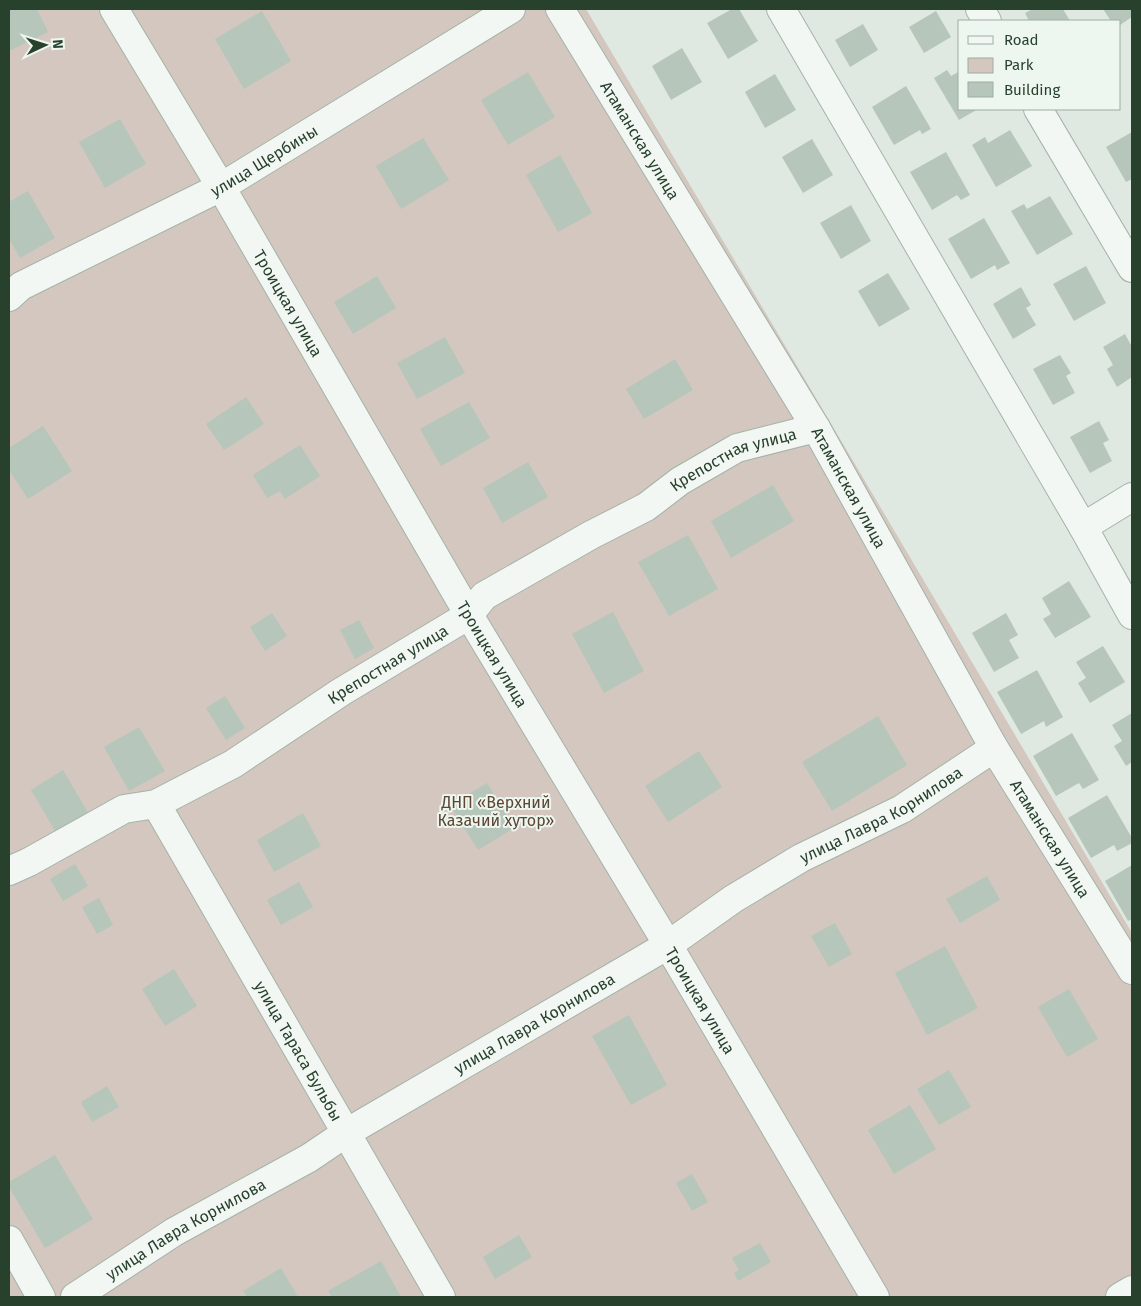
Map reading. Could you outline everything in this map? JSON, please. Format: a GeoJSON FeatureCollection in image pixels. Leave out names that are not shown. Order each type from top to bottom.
{"type":"FeatureCollection","features":[{"type":"Feature","properties":{"kind":"street","name":"Троицкая улица"},"geometry":{"type":"LineString","coordinates":[[114,9],[221,187],[469,615],[668,945],[875,1297]]}},
{"type":"Feature","properties":{"kind":"street","name":"улица Щербины"},"geometry":{"type":"LineString","coordinates":[[9,297],[21,286],[221,187],[511,9]]}},
{"type":"Feature","properties":{"kind":"street","name":"Атаманская улица"},"geometry":{"type":"LineString","coordinates":[[560,9],[816,428],[994,748],[1132,970]]}},
{"type":"Feature","properties":{"kind":"street"},"geometry":{"type":"LineString","coordinates":[[781,9],[1083,527],[1132,615]]}},
{"type":"Feature","properties":{"kind":"street"},"geometry":{"type":"LineString","coordinates":[[980,9],[986,20]]}},
{"type":"Feature","properties":{"kind":"street"},"geometry":{"type":"LineString","coordinates":[[1039,110],[1132,268]]}},
{"type":"Feature","properties":{"kind":"street","name":"Крепостная улица"},"geometry":{"type":"LineString","coordinates":[[9,871],[29,862],[124,809],[156,804],[233,764],[341,692],[469,615],[484,596],[591,535],[646,507],[680,482],[737,448],[816,428]]}},
{"type":"Feature","properties":{"kind":"street"},"geometry":{"type":"LineString","coordinates":[[1083,527],[1132,496]]}},
{"type":"Feature","properties":{"kind":"street","name":"улица Лавра Корнилова"},"geometry":{"type":"LineString","coordinates":[[75,1297],[174,1232],[309,1158],[346,1133],[668,945],[733,899],[801,858],[902,809],[994,748]]}},
{"type":"Feature","properties":{"kind":"street","name":"улица Тараса Бульбы"},"geometry":{"type":"LineString","coordinates":[[156,804],[441,1297]]}},
{"type":"Feature","properties":{"kind":"street"},"geometry":{"type":"LineString","coordinates":[[9,1240],[41,1297]]}},
{"type":"Feature","properties":{"kind":"street"},"geometry":{"type":"LineString","coordinates":[[1120,1297],[1132,1290]]}},
{"type":"Feature","properties":{"kind":"green space","name":"ДНП «Верхний Казачий хутор»"},"geometry":{"type":"Polygon","coordinates":[[[9,9],[586,9],[1132,933],[1132,1297],[9,1297],[9,9]]]}},
{"type":"Feature","properties":{"kind":"building"},"geometry":{"type":"Polygon","coordinates":[[[9,9],[37,9],[48,32],[9,51],[9,9]]]}},
{"type":"Feature","properties":{"kind":"building"},"geometry":{"type":"Polygon","coordinates":[[[732,9],[739,9],[758,41],[728,59],[707,23],[732,9]]]}},
{"type":"Feature","properties":{"kind":"building"},"geometry":{"type":"Polygon","coordinates":[[[1033,9],[1063,9],[1069,20],[1028,20],[1025,13],[1033,9]]]}},
{"type":"Feature","properties":{"kind":"building"},"geometry":{"type":"Polygon","coordinates":[[[1103,9],[1132,9],[1132,17],[1121,24],[1121,20],[1110,20],[1103,9]]]}},
{"type":"Feature","properties":{"kind":"building"},"geometry":{"type":"Polygon","coordinates":[[[262,11],[291,61],[244,89],[215,39],[262,11]]]}},
{"type":"Feature","properties":{"kind":"building"},"geometry":{"type":"Polygon","coordinates":[[[936,11],[951,37],[924,53],[909,27],[936,11]]]}},
{"type":"Feature","properties":{"kind":"building"},"geometry":{"type":"Polygon","coordinates":[[[863,24],[878,50],[850,67],[835,40],[863,24]]]}},
{"type":"Feature","properties":{"kind":"building"},"geometry":{"type":"Polygon","coordinates":[[[682,48],[702,82],[671,100],[652,66],[682,48]]]}},
{"type":"Feature","properties":{"kind":"building"},"geometry":{"type":"Polygon","coordinates":[[[947,70],[951,76],[958,72],[958,110],[976,110],[959,120],[934,78],[947,70]]]}},
{"type":"Feature","properties":{"kind":"building"},"geometry":{"type":"Polygon","coordinates":[[[528,72],[555,117],[508,145],[481,100],[528,72]]]}},
{"type":"Feature","properties":{"kind":"building"},"geometry":{"type":"Polygon","coordinates":[[[775,74],[796,110],[765,128],[745,92],[775,74]]]}},
{"type":"Feature","properties":{"kind":"building"},"geometry":{"type":"Polygon","coordinates":[[[906,86],[931,129],[922,134],[920,130],[894,145],[872,107],[906,86]]]}},
{"type":"Feature","properties":{"kind":"building"},"geometry":{"type":"Polygon","coordinates":[[[120,119],[146,164],[105,188],[79,142],[120,119]]]}},
{"type":"Feature","properties":{"kind":"building"},"geometry":{"type":"Polygon","coordinates":[[[1010,130],[1032,166],[996,187],[972,145],[985,137],[988,143],[1010,130]]]}},
{"type":"Feature","properties":{"kind":"building"},"geometry":{"type":"Polygon","coordinates":[[[1132,132],[1132,179],[1126,182],[1106,147],[1132,132]]]}},
{"type":"Feature","properties":{"kind":"building"},"geometry":{"type":"Polygon","coordinates":[[[423,138],[449,180],[401,209],[376,166],[423,138]]]}},
{"type":"Feature","properties":{"kind":"building"},"geometry":{"type":"Polygon","coordinates":[[[812,139],[833,175],[803,193],[782,157],[812,139]]]}},
{"type":"Feature","properties":{"kind":"building"},"geometry":{"type":"Polygon","coordinates":[[[946,152],[970,195],[961,200],[957,195],[932,210],[910,172],[946,152]]]}},
{"type":"Feature","properties":{"kind":"building"},"geometry":{"type":"Polygon","coordinates":[[[560,155],[592,213],[558,232],[526,175],[560,155]]]}},
{"type":"Feature","properties":{"kind":"building"},"geometry":{"type":"Polygon","coordinates":[[[28,191],[55,238],[20,258],[9,238],[9,202],[28,191]]]}},
{"type":"Feature","properties":{"kind":"building"},"geometry":{"type":"Polygon","coordinates":[[[1050,196],[1073,234],[1037,255],[1011,211],[1024,204],[1027,209],[1050,196]]]}},
{"type":"Feature","properties":{"kind":"building"},"geometry":{"type":"Polygon","coordinates":[[[851,205],[871,241],[841,259],[820,223],[851,205]]]}},
{"type":"Feature","properties":{"kind":"building"},"geometry":{"type":"Polygon","coordinates":[[[984,218],[1010,263],[997,270],[995,265],[971,279],[948,239],[984,218]]]}},
{"type":"Feature","properties":{"kind":"building"},"geometry":{"type":"Polygon","coordinates":[[[1086,266],[1106,303],[1074,321],[1053,284],[1086,266]]]}},
{"type":"Feature","properties":{"kind":"building"},"geometry":{"type":"Polygon","coordinates":[[[888,273],[910,309],[879,327],[858,291],[888,273]]]}},
{"type":"Feature","properties":{"kind":"building"},"geometry":{"type":"Polygon","coordinates":[[[377,276],[396,308],[353,334],[334,302],[377,276]]]}},
{"type":"Feature","properties":{"kind":"building"},"geometry":{"type":"Polygon","coordinates":[[[1021,287],[1031,305],[1026,308],[1036,325],[1013,339],[993,304],[1021,287]]]}},
{"type":"Feature","properties":{"kind":"building"},"geometry":{"type":"Polygon","coordinates":[[[1125,334],[1132,347],[1132,377],[1117,387],[1107,369],[1113,365],[1103,347],[1125,334]]]}},
{"type":"Feature","properties":{"kind":"building"},"geometry":{"type":"Polygon","coordinates":[[[445,337],[465,373],[417,399],[397,363],[445,337]]]}},
{"type":"Feature","properties":{"kind":"building"},"geometry":{"type":"Polygon","coordinates":[[[1060,355],[1071,373],[1066,376],[1075,393],[1053,405],[1033,369],[1060,355]]]}},
{"type":"Feature","properties":{"kind":"building"},"geometry":{"type":"Polygon","coordinates":[[[675,359],[693,390],[644,419],[626,389],[675,359]]]}},
{"type":"Feature","properties":{"kind":"building"},"geometry":{"type":"Polygon","coordinates":[[[246,397],[264,424],[224,450],[206,424],[246,397]]]}},
{"type":"Feature","properties":{"kind":"building"},"geometry":{"type":"Polygon","coordinates":[[[469,402],[490,438],[441,466],[420,429],[469,402]]]}},
{"type":"Feature","properties":{"kind":"building"},"geometry":{"type":"Polygon","coordinates":[[[1099,421],[1109,440],[1103,443],[1112,461],[1090,473],[1070,437],[1099,421]]]}},
{"type":"Feature","properties":{"kind":"building"},"geometry":{"type":"Polygon","coordinates":[[[43,426],[72,471],[28,499],[9,470],[9,448],[43,426]]]}},
{"type":"Feature","properties":{"kind":"building"},"geometry":{"type":"Polygon","coordinates":[[[300,445],[320,476],[285,499],[280,491],[267,498],[253,475],[300,445]]]}},
{"type":"Feature","properties":{"kind":"building"},"geometry":{"type":"Polygon","coordinates":[[[528,462],[548,497],[502,523],[483,488],[528,462]]]}},
{"type":"Feature","properties":{"kind":"building"},"geometry":{"type":"Polygon","coordinates":[[[773,485],[794,521],[731,558],[711,521],[773,485]]]}},
{"type":"Feature","properties":{"kind":"building"},"geometry":{"type":"Polygon","coordinates":[[[688,535],[718,589],[669,616],[638,562],[688,535]]]}},
{"type":"Feature","properties":{"kind":"building"},"geometry":{"type":"Polygon","coordinates":[[[1069,581],[1091,617],[1055,638],[1043,619],[1051,614],[1042,598],[1069,581]]]}},
{"type":"Feature","properties":{"kind":"building"},"geometry":{"type":"Polygon","coordinates":[[[613,612],[644,671],[604,693],[572,634],[613,612]]]}},
{"type":"Feature","properties":{"kind":"building"},"geometry":{"type":"Polygon","coordinates":[[[272,613],[287,636],[265,651],[250,627],[272,613]]]}},
{"type":"Feature","properties":{"kind":"building"},"geometry":{"type":"Polygon","coordinates":[[[1006,613],[1018,635],[1009,640],[1019,658],[994,672],[972,633],[1006,613]]]}},
{"type":"Feature","properties":{"kind":"building"},"geometry":{"type":"Polygon","coordinates":[[[359,620],[374,648],[355,659],[340,630],[359,620]]]}},
{"type":"Feature","properties":{"kind":"building"},"geometry":{"type":"Polygon","coordinates":[[[1103,646],[1125,682],[1090,703],[1078,683],[1086,678],[1076,662],[1103,646]]]}},
{"type":"Feature","properties":{"kind":"building"},"geometry":{"type":"Polygon","coordinates":[[[1037,670],[1063,717],[1046,727],[1044,721],[1021,734],[997,692],[1037,670]]]}},
{"type":"Feature","properties":{"kind":"building"},"geometry":{"type":"Polygon","coordinates":[[[225,696],[245,728],[226,740],[206,708],[225,696]]]}},
{"type":"Feature","properties":{"kind":"building"},"geometry":{"type":"Polygon","coordinates":[[[1132,713],[1132,762],[1126,766],[1114,746],[1122,741],[1112,725],[1132,713]]]}},
{"type":"Feature","properties":{"kind":"building"},"geometry":{"type":"Polygon","coordinates":[[[878,716],[907,765],[832,811],[802,762],[878,716]]]}},
{"type":"Feature","properties":{"kind":"building"},"geometry":{"type":"Polygon","coordinates":[[[139,727],[165,771],[129,791],[104,747],[139,727]]]}},
{"type":"Feature","properties":{"kind":"building"},"geometry":{"type":"Polygon","coordinates":[[[1072,733],[1099,780],[1083,789],[1079,783],[1056,796],[1033,756],[1072,733]]]}},
{"type":"Feature","properties":{"kind":"building"},"geometry":{"type":"Polygon","coordinates":[[[699,751],[722,787],[668,822],[645,786],[699,751]]]}},
{"type":"Feature","properties":{"kind":"building"},"geometry":{"type":"Polygon","coordinates":[[[63,770],[90,816],[58,836],[31,790],[63,770]]]}},
{"type":"Feature","properties":{"kind":"building"},"geometry":{"type":"Polygon","coordinates":[[[487,783],[514,828],[478,850],[450,805],[487,783]]]}},
{"type":"Feature","properties":{"kind":"building"},"geometry":{"type":"Polygon","coordinates":[[[1107,795],[1132,838],[1132,843],[1117,851],[1114,845],[1091,858],[1068,818],[1107,795]]]}},
{"type":"Feature","properties":{"kind":"building"},"geometry":{"type":"Polygon","coordinates":[[[303,813],[321,846],[274,872],[257,840],[303,813]]]}},
{"type":"Feature","properties":{"kind":"building"},"geometry":{"type":"Polygon","coordinates":[[[75,864],[88,886],[63,901],[50,879],[75,864]]]}},
{"type":"Feature","properties":{"kind":"building"},"geometry":{"type":"Polygon","coordinates":[[[1132,865],[1132,919],[1128,921],[1105,881],[1132,865]]]}},
{"type":"Feature","properties":{"kind":"building"},"geometry":{"type":"Polygon","coordinates":[[[987,876],[1000,900],[960,923],[946,899],[987,876]]]}},
{"type":"Feature","properties":{"kind":"building"},"geometry":{"type":"Polygon","coordinates":[[[299,882],[313,907],[281,925],[267,900],[299,882]]]}},
{"type":"Feature","properties":{"kind":"building"},"geometry":{"type":"Polygon","coordinates":[[[99,898],[113,925],[97,934],[82,907],[99,898]]]}},
{"type":"Feature","properties":{"kind":"building"},"geometry":{"type":"Polygon","coordinates":[[[835,923],[852,954],[829,967],[811,936],[835,923]]]}},
{"type":"Feature","properties":{"kind":"building"},"geometry":{"type":"Polygon","coordinates":[[[945,946],[978,1008],[927,1035],[895,973],[945,946]]]}},
{"type":"Feature","properties":{"kind":"building"},"geometry":{"type":"Polygon","coordinates":[[[174,969],[197,1006],[165,1026],[142,989],[174,969]]]}},
{"type":"Feature","properties":{"kind":"building"},"geometry":{"type":"Polygon","coordinates":[[[1069,989],[1098,1039],[1067,1057],[1038,1007],[1069,989]]]}},
{"type":"Feature","properties":{"kind":"building"},"geometry":{"type":"Polygon","coordinates":[[[629,1015],[667,1085],[631,1105],[592,1036],[629,1015]]]}},
{"type":"Feature","properties":{"kind":"building"},"geometry":{"type":"Polygon","coordinates":[[[949,1070],[971,1107],[939,1125],[917,1089],[949,1070]]]}},
{"type":"Feature","properties":{"kind":"building"},"geometry":{"type":"Polygon","coordinates":[[[107,1086],[119,1107],[92,1122],[81,1102],[107,1086]]]}},
{"type":"Feature","properties":{"kind":"building"},"geometry":{"type":"Polygon","coordinates":[[[910,1105],[936,1149],[894,1174],[868,1130],[910,1105]]]}},
{"type":"Feature","properties":{"kind":"building"},"geometry":{"type":"Polygon","coordinates":[[[55,1155],[93,1219],[45,1248],[9,1187],[9,1182],[55,1155]]]}},
{"type":"Feature","properties":{"kind":"building"},"geometry":{"type":"Polygon","coordinates":[[[692,1174],[708,1202],[692,1211],[676,1183],[692,1174]]]}},
{"type":"Feature","properties":{"kind":"building"},"geometry":{"type":"Polygon","coordinates":[[[519,1235],[532,1257],[495,1279],[483,1257],[519,1235]]]}},
{"type":"Feature","properties":{"kind":"building"},"geometry":{"type":"Polygon","coordinates":[[[760,1243],[771,1262],[738,1281],[734,1273],[739,1270],[732,1258],[760,1243]]]}},
{"type":"Feature","properties":{"kind":"building"},"geometry":{"type":"Polygon","coordinates":[[[381,1261],[401,1297],[332,1297],[328,1291],[381,1261]]]}},
{"type":"Feature","properties":{"kind":"building"},"geometry":{"type":"Polygon","coordinates":[[[281,1268],[298,1297],[247,1297],[243,1291],[281,1268]]]}}]}
